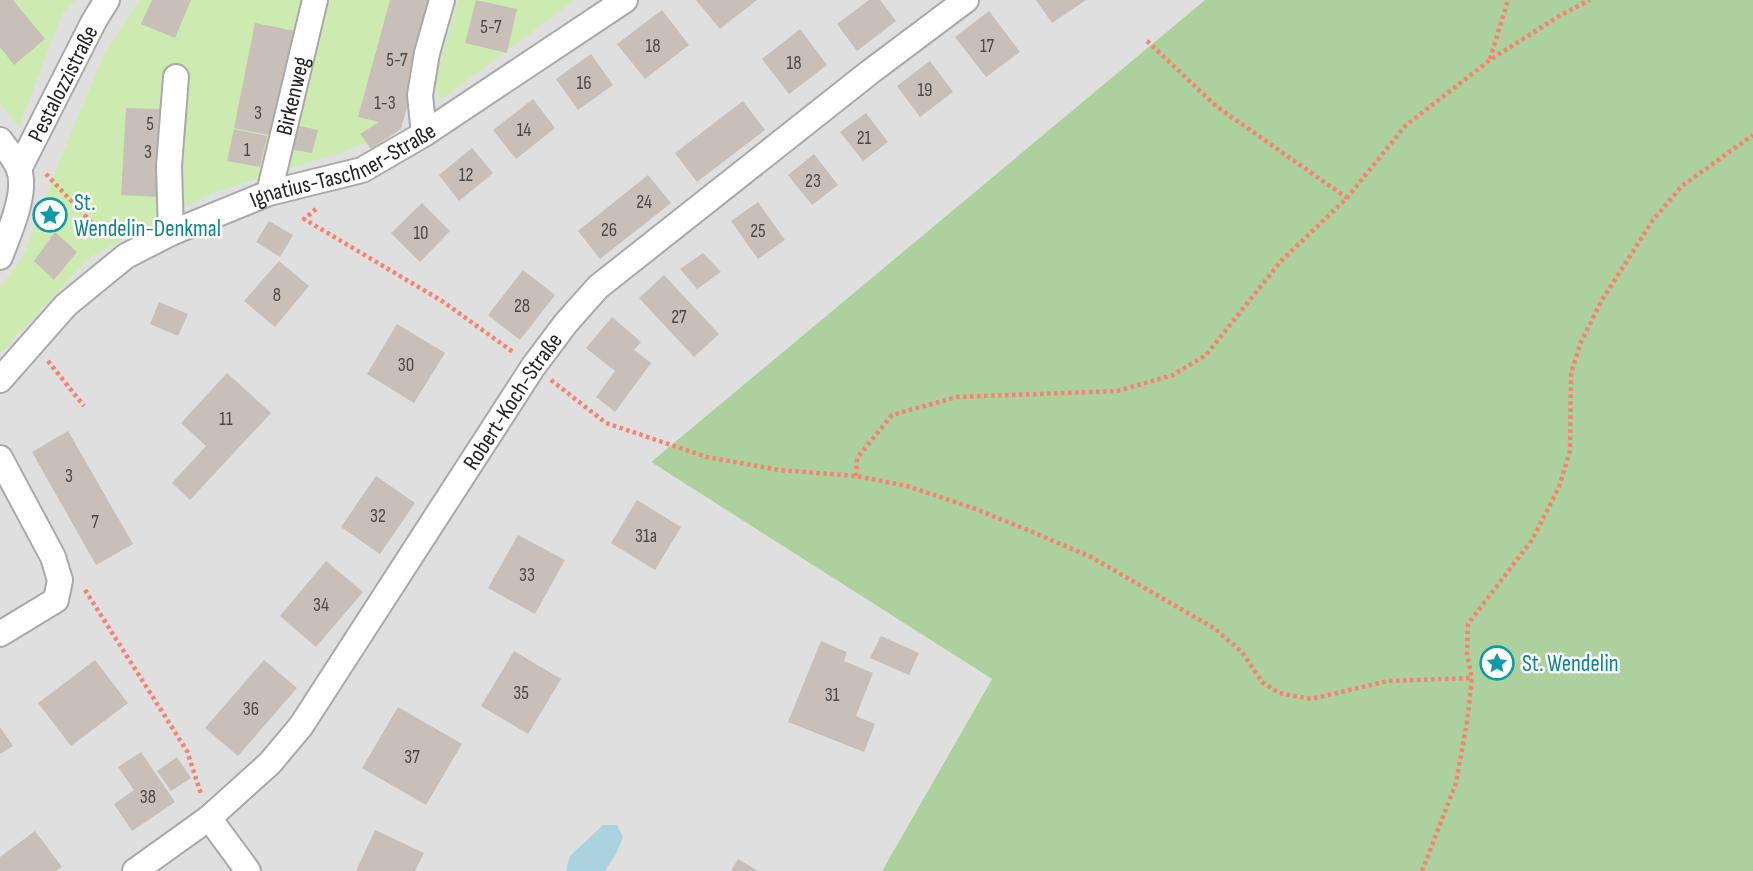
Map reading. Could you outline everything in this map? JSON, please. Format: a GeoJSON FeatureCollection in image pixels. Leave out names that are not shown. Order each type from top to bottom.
{"type":"FeatureCollection","features":[{"type":"Feature","properties":{"kind":"street","name":"Pestalozzistraße"},"geometry":{"type":"LineString","coordinates":[[23,161],[107,0]]}},
{"type":"Feature","properties":{"kind":"street","name":"Birkenweg"},"geometry":{"type":"LineString","coordinates":[[269,193],[315,0]]}},
{"type":"Feature","properties":{"kind":"street"},"geometry":{"type":"LineString","coordinates":[[424,134],[419,95],[427,52],[443,0]]}},
{"type":"Feature","properties":{"kind":"street","name":"Ignatius-Taschner-Straße"},"geometry":{"type":"LineString","coordinates":[[0,380],[66,305],[126,256],[171,233],[269,193],[362,170],[424,134],[625,0]]}},
{"type":"Feature","properties":{"kind":"street","name":"Robert-Koch-Straße"},"geometry":{"type":"LineString","coordinates":[[135,871],[209,818],[270,763],[301,726],[533,367],[566,323],[598,287],[859,80],[966,0]]}},
{"type":"Feature","properties":{"kind":"street"},"geometry":{"type":"LineString","coordinates":[[171,233],[169,166],[176,77]]}},
{"type":"Feature","properties":{"kind":"street"},"geometry":{"type":"LineString","coordinates":[[0,139],[23,161],[18,210],[0,257]]}},
{"type":"Feature","properties":{"kind":"street"},"geometry":{"type":"LineString","coordinates":[[0,458],[53,557],[60,580],[56,600],[0,634]]}},
{"type":"Feature","properties":{"kind":"street"},"geometry":{"type":"LineString","coordinates":[[209,818],[247,871]]}},
{"type":"Feature","properties":{"kind":"path"},"geometry":{"type":"LineString","coordinates":[[1490,60],[1508,0]]}},
{"type":"Feature","properties":{"kind":"path"},"geometry":{"type":"LineString","coordinates":[[856,477],[856,458],[892,415],[957,397],[1117,391],[1172,375],[1206,355],[1282,261],[1347,198],[1405,126],[1490,60],[1559,16],[1590,0]]}},
{"type":"Feature","properties":{"kind":"path"},"geometry":{"type":"LineString","coordinates":[[1147,41],[1216,106],[1347,198]]}},
{"type":"Feature","properties":{"kind":"path"},"geometry":{"type":"LineString","coordinates":[[1422,871],[1456,783],[1472,678],[1467,655],[1468,624],[1532,540],[1559,487],[1570,451],[1571,374],[1580,344],[1602,300],[1653,220],[1682,186],[1753,135]]}},
{"type":"Feature","properties":{"kind":"path"},"geometry":{"type":"LineString","coordinates":[[23,161],[93,225]]}},
{"type":"Feature","properties":{"kind":"path"},"geometry":{"type":"LineString","coordinates":[[304,219],[442,301],[606,423],[707,457],[779,470],[856,477],[907,486],[974,508],[1091,557],[1214,628],[1242,652],[1262,682],[1279,693],[1311,699],[1388,681],[1472,678]]}},
{"type":"Feature","properties":{"kind":"path"},"geometry":{"type":"LineString","coordinates":[[34,344],[84,406]]}},
{"type":"Feature","properties":{"kind":"path"},"geometry":{"type":"LineString","coordinates":[[84,589],[187,751],[209,818]]}},
{"type":"Feature","properties":{"kind":"shaded area"},"geometry":{"type":"Polygon","coordinates":[[[0,0],[1205,0],[651,462],[992,679],[882,871],[0,871],[0,0]]]}},
{"type":"Feature","properties":{"kind":"green space"},"geometry":{"type":"Polygon","coordinates":[[[0,0],[75,0],[62,14],[19,127],[0,104],[0,0]]]}},
{"type":"Feature","properties":{"kind":"green space"},"geometry":{"type":"Polygon","coordinates":[[[140,0],[430,0],[401,129],[346,151],[212,193],[90,257],[0,354],[0,287],[23,257],[104,54],[140,0]]]}},
{"type":"Feature","properties":{"kind":"green space"},"geometry":{"type":"Polygon","coordinates":[[[458,0],[575,0],[440,100],[435,84],[458,0]]]}},
{"type":"Feature","properties":{"kind":"green space"},"geometry":{"type":"Polygon","coordinates":[[[1205,0],[1753,0],[1753,871],[882,871],[992,679],[651,462],[1205,0]]]}},
{"type":"Feature","properties":{"kind":"water"},"geometry":{"type":"Polygon","coordinates":[[[603,825],[617,825],[623,837],[605,871],[566,871],[570,856],[603,825]]]}},
{"type":"Feature","properties":{"kind":"building"},"geometry":{"type":"Polygon","coordinates":[[[0,0],[13,0],[45,39],[14,65],[0,47],[0,0]]]}},
{"type":"Feature","properties":{"kind":"building"},"geometry":{"type":"Polygon","coordinates":[[[152,0],[191,0],[175,38],[141,24],[152,0]]]}},
{"type":"Feature","properties":{"kind":"building"},"geometry":{"type":"Polygon","coordinates":[[[390,0],[436,0],[401,129],[371,149],[360,134],[379,122],[358,117],[390,0]]]}},
{"type":"Feature","properties":{"kind":"building"},"geometry":{"type":"Polygon","coordinates":[[[476,0],[517,9],[507,53],[465,43],[476,0]]]}},
{"type":"Feature","properties":{"kind":"building"},"geometry":{"type":"Polygon","coordinates":[[[696,0],[757,0],[720,29],[696,0]]]}},
{"type":"Feature","properties":{"kind":"building"},"geometry":{"type":"Polygon","coordinates":[[[869,0],[880,0],[896,21],[857,51],[837,24],[869,0]]]}},
{"type":"Feature","properties":{"kind":"building"},"geometry":{"type":"Polygon","coordinates":[[[1036,0],[1086,0],[1052,23],[1036,0]]]}},
{"type":"Feature","properties":{"kind":"building"},"geometry":{"type":"Polygon","coordinates":[[[662,10],[689,45],[645,79],[617,44],[662,10]]]}},
{"type":"Feature","properties":{"kind":"building"},"geometry":{"type":"Polygon","coordinates":[[[989,11],[1020,52],[986,77],[955,37],[989,11]]]}},
{"type":"Feature","properties":{"kind":"building"},"geometry":{"type":"Polygon","coordinates":[[[255,23],[295,31],[274,136],[234,128],[255,23]]]}},
{"type":"Feature","properties":{"kind":"building"},"geometry":{"type":"Polygon","coordinates":[[[800,29],[827,65],[789,94],[762,59],[800,29]]]}},
{"type":"Feature","properties":{"kind":"building"},"geometry":{"type":"Polygon","coordinates":[[[591,54],[613,85],[578,110],[556,79],[591,54]]]}},
{"type":"Feature","properties":{"kind":"building"},"geometry":{"type":"Polygon","coordinates":[[[930,61],[953,92],[920,117],[897,86],[930,61]]]}},
{"type":"Feature","properties":{"kind":"building"},"geometry":{"type":"Polygon","coordinates":[[[533,99],[555,128],[516,159],[493,130],[533,99]]]}},
{"type":"Feature","properties":{"kind":"building"},"geometry":{"type":"Polygon","coordinates":[[[743,101],[765,130],[697,182],[675,153],[743,101]]]}},
{"type":"Feature","properties":{"kind":"building"},"geometry":{"type":"Polygon","coordinates":[[[126,108],[163,109],[159,197],[121,195],[126,108]]]}},
{"type":"Feature","properties":{"kind":"building"},"geometry":{"type":"Polygon","coordinates":[[[866,113],[888,142],[863,161],[840,132],[866,113]]]}},
{"type":"Feature","properties":{"kind":"building"},"geometry":{"type":"Polygon","coordinates":[[[296,125],[318,130],[312,153],[290,149],[296,125]]]}},
{"type":"Feature","properties":{"kind":"building"},"geometry":{"type":"Polygon","coordinates":[[[234,129],[267,136],[260,167],[227,161],[234,129]]]}},
{"type":"Feature","properties":{"kind":"building"},"geometry":{"type":"Polygon","coordinates":[[[472,148],[493,173],[459,201],[439,175],[472,148]]]}},
{"type":"Feature","properties":{"kind":"building"},"geometry":{"type":"Polygon","coordinates":[[[814,154],[838,185],[812,205],[788,175],[814,154]]]}},
{"type":"Feature","properties":{"kind":"building"},"geometry":{"type":"Polygon","coordinates":[[[648,175],[671,203],[600,259],[578,231],[648,175]]]}},
{"type":"Feature","properties":{"kind":"building"},"geometry":{"type":"Polygon","coordinates":[[[758,202],[785,240],[758,259],[731,221],[758,202]]]}},
{"type":"Feature","properties":{"kind":"building"},"geometry":{"type":"Polygon","coordinates":[[[422,203],[450,231],[420,262],[391,233],[422,203]]]}},
{"type":"Feature","properties":{"kind":"building"},"geometry":{"type":"Polygon","coordinates":[[[269,221],[293,235],[280,257],[256,242],[269,221]]]}},
{"type":"Feature","properties":{"kind":"building"},"geometry":{"type":"Polygon","coordinates":[[[55,232],[77,252],[54,280],[34,261],[55,232]]]}},
{"type":"Feature","properties":{"kind":"building"},"geometry":{"type":"Polygon","coordinates":[[[703,253],[721,272],[697,289],[680,269],[703,253]]]}},
{"type":"Feature","properties":{"kind":"building"},"geometry":{"type":"Polygon","coordinates":[[[279,261],[309,286],[275,327],[244,301],[279,261]]]}},
{"type":"Feature","properties":{"kind":"building"},"geometry":{"type":"Polygon","coordinates":[[[523,270],[555,295],[520,340],[488,315],[523,270]]]}},
{"type":"Feature","properties":{"kind":"building"},"geometry":{"type":"Polygon","coordinates":[[[664,275],[719,334],[694,357],[639,298],[664,275]]]}},
{"type":"Feature","properties":{"kind":"building"},"geometry":{"type":"Polygon","coordinates":[[[159,302],[188,314],[178,336],[150,324],[159,302]]]}},
{"type":"Feature","properties":{"kind":"building"},"geometry":{"type":"Polygon","coordinates":[[[612,317],[641,342],[634,350],[651,363],[615,412],[596,397],[615,371],[586,348],[612,317]]]}},
{"type":"Feature","properties":{"kind":"building"},"geometry":{"type":"Polygon","coordinates":[[[397,324],[445,353],[414,403],[367,374],[397,324]]]}},
{"type":"Feature","properties":{"kind":"building"},"geometry":{"type":"Polygon","coordinates":[[[227,373],[271,413],[190,500],[172,483],[206,446],[181,423],[227,373]]]}},
{"type":"Feature","properties":{"kind":"building"},"geometry":{"type":"Polygon","coordinates":[[[68,431],[133,544],[96,565],[32,452],[68,431]]]}},
{"type":"Feature","properties":{"kind":"building"},"geometry":{"type":"Polygon","coordinates":[[[376,476],[415,503],[380,554],[341,527],[376,476]]]}},
{"type":"Feature","properties":{"kind":"building"},"geometry":{"type":"Polygon","coordinates":[[[637,500],[681,527],[655,570],[611,543],[637,500]]]}},
{"type":"Feature","properties":{"kind":"building"},"geometry":{"type":"Polygon","coordinates":[[[518,535],[565,560],[535,614],[488,588],[518,535]]]}},
{"type":"Feature","properties":{"kind":"building"},"geometry":{"type":"Polygon","coordinates":[[[326,561],[363,592],[316,647],[280,616],[326,561]]]}},
{"type":"Feature","properties":{"kind":"building"},"geometry":{"type":"Polygon","coordinates":[[[881,636],[919,653],[909,675],[870,658],[881,636]]]}},
{"type":"Feature","properties":{"kind":"building"},"geometry":{"type":"Polygon","coordinates":[[[821,641],[847,652],[844,661],[873,673],[856,716],[875,724],[864,752],[788,722],[821,641]]]}},
{"type":"Feature","properties":{"kind":"building"},"geometry":{"type":"Polygon","coordinates":[[[514,651],[561,679],[528,734],[481,706],[514,651]]]}},
{"type":"Feature","properties":{"kind":"building"},"geometry":{"type":"Polygon","coordinates":[[[95,660],[128,703],[71,746],[38,703],[95,660]]]}},
{"type":"Feature","properties":{"kind":"building"},"geometry":{"type":"Polygon","coordinates":[[[264,660],[297,688],[238,756],[205,728],[264,660]]]}},
{"type":"Feature","properties":{"kind":"building"},"geometry":{"type":"Polygon","coordinates":[[[398,707],[462,744],[426,805],[362,768],[398,707]]]}},
{"type":"Feature","properties":{"kind":"building"},"geometry":{"type":"Polygon","coordinates":[[[0,727],[13,746],[0,754],[0,727]]]}},
{"type":"Feature","properties":{"kind":"building"},"geometry":{"type":"Polygon","coordinates":[[[141,752],[175,802],[132,831],[114,804],[134,790],[118,767],[141,752]]]}},
{"type":"Feature","properties":{"kind":"building"},"geometry":{"type":"Polygon","coordinates":[[[177,757],[191,778],[171,791],[157,771],[177,757]]]}},
{"type":"Feature","properties":{"kind":"building"},"geometry":{"type":"Polygon","coordinates":[[[375,830],[424,853],[415,871],[356,871],[375,830]]]}},
{"type":"Feature","properties":{"kind":"building"},"geometry":{"type":"Polygon","coordinates":[[[35,831],[62,867],[56,871],[0,871],[0,857],[35,831]]]}},
{"type":"Feature","properties":{"kind":"building"},"geometry":{"type":"Polygon","coordinates":[[[738,859],[758,871],[731,871],[738,859]]]}},
{"type":"Feature","properties":{"kind":"place","name":"St. Wendelin-Denkmal"},"geometry":{"type":"Point","coordinates":[50,215]}},
{"type":"Feature","properties":{"kind":"place","name":"St. Wendelin"},"geometry":{"type":"Point","coordinates":[1497,663]}}]}
